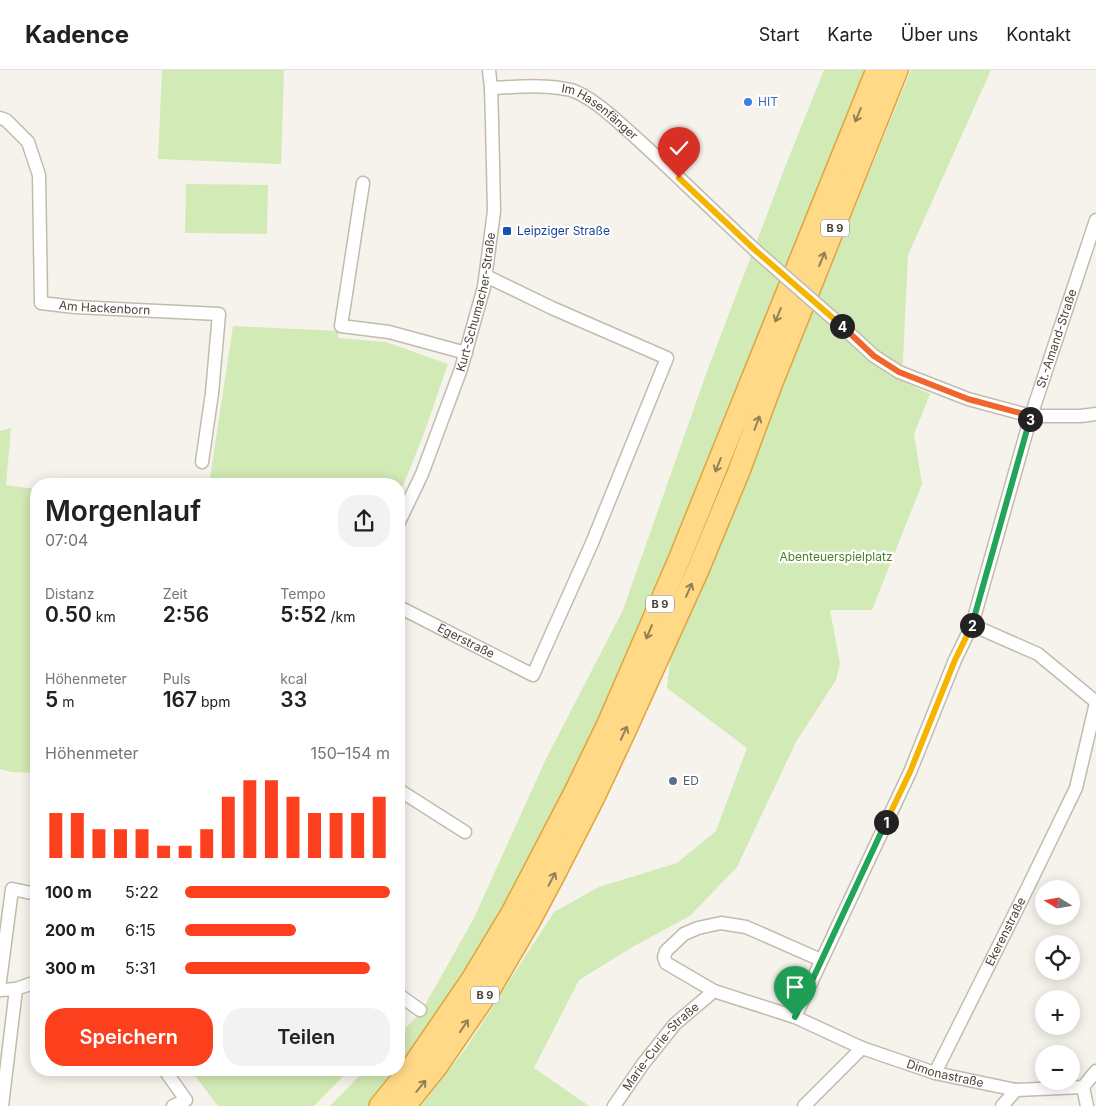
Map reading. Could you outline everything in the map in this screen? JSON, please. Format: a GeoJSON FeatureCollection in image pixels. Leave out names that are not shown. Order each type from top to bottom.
{"type":"FeatureCollection","features":[{"type":"Feature","properties":{"kind":"highway","name":"B 9"},"geometry":{"type":"LineString","coordinates":[[405,1075],[473,978],[512,913],[608,724],[680,560],[877,70]]}},
{"type":"Feature","properties":{"kind":"highway","name":"B 9"},"geometry":{"type":"LineString","coordinates":[[405,1106],[437,1066],[490,988],[529,922],[614,756],[702,561],[897,70]]}},
{"type":"Feature","properties":{"kind":"highway","name":"B 9"},"geometry":{"type":"LineString","coordinates":[[380,1106],[404,1076]]}},
{"type":"Feature","properties":{"kind":"street","name":"Kurt-Schumacher-Straße"},"geometry":{"type":"LineString","coordinates":[[405,509],[436,439],[466,353],[486,276],[494,211],[491,88],[488,70]]}},
{"type":"Feature","properties":{"kind":"street","name":"Im Hasenfänger"},"geometry":{"type":"LineString","coordinates":[[491,88],[554,87],[573,91],[591,100],[651,151],[755,250],[874,356],[899,372],[968,399],[1031,416],[1081,416],[1096,414]]}},
{"type":"Feature","properties":{"kind":"street","name":"Am Hackenborn"},"geometry":{"type":"LineString","coordinates":[[0,118],[6,120],[28,142],[39,175],[41,303],[75,307],[219,314],[212,393],[202,462]]}},
{"type":"Feature","properties":{"kind":"street"},"geometry":{"type":"LineString","coordinates":[[363,183],[342,326],[389,332],[466,353]]}},
{"type":"Feature","properties":{"kind":"street","name":"St.-Amand-Straße"},"geometry":{"type":"LineString","coordinates":[[795,1017],[910,772],[955,660],[972,625],[1031,416],[1096,220]]}},
{"type":"Feature","properties":{"kind":"street","name":"Egerstraße"},"geometry":{"type":"LineString","coordinates":[[405,610],[533,675],[592,543],[667,358],[552,308],[486,276]]}},
{"type":"Feature","properties":{"kind":"street"},"geometry":{"type":"LineString","coordinates":[[972,625],[1038,654],[1096,702]]}},
{"type":"Feature","properties":{"kind":"street","name":"Ekerenstraße"},"geometry":{"type":"LineString","coordinates":[[935,1073],[1076,788],[1096,702]]}},
{"type":"Feature","properties":{"kind":"street"},"geometry":{"type":"LineString","coordinates":[[405,794],[465,832]]}},
{"type":"Feature","properties":{"kind":"street"},"geometry":{"type":"LineString","coordinates":[[0,981],[12,889],[30,893]]}},
{"type":"Feature","properties":{"kind":"street","name":"Marie-Curie-Straße"},"geometry":{"type":"LineString","coordinates":[[795,1017],[714,991],[666,963],[664,957],[666,951],[684,934],[698,928],[721,923],[746,927],[821,960]]}},
{"type":"Feature","properties":{"kind":"street"},"geometry":{"type":"LineString","coordinates":[[0,990],[16,989],[30,984]]}},
{"type":"Feature","properties":{"kind":"street"},"geometry":{"type":"LineString","coordinates":[[2,1106],[16,989]]}},
{"type":"Feature","properties":{"kind":"street","name":"Marie-Curie-Straße"},"geometry":{"type":"LineString","coordinates":[[614,1106],[643,1064],[675,1024],[714,991]]}},
{"type":"Feature","properties":{"kind":"street"},"geometry":{"type":"LineString","coordinates":[[405,999],[420,1010]]}},
{"type":"Feature","properties":{"kind":"street","name":"Dimonastraße"},"geometry":{"type":"LineString","coordinates":[[795,1017],[862,1048],[935,1073],[1016,1090],[1082,1086]]}},
{"type":"Feature","properties":{"kind":"street"},"geometry":{"type":"LineString","coordinates":[[804,1106],[862,1048]]}},
{"type":"Feature","properties":{"kind":"street"},"geometry":{"type":"LineString","coordinates":[[1087,1106],[1082,1086],[1096,1071]]}},
{"type":"Feature","properties":{"kind":"street"},"geometry":{"type":"LineString","coordinates":[[169,1076],[188,1103],[173,1106]]}},
{"type":"Feature","properties":{"kind":"street"},"geometry":{"type":"LineString","coordinates":[[1002,1106],[1016,1090]]}},
{"type":"Feature","properties":{"kind":"green space"},"geometry":{"type":"Polygon","coordinates":[[[162,70],[284,70],[281,164],[158,159],[162,70]]]}},
{"type":"Feature","properties":{"kind":"green space"},"geometry":{"type":"Polygon","coordinates":[[[824,70],[868,70],[647,618],[587,751],[523,875],[467,970],[405,1060],[405,1029],[421,1012],[473,920],[546,759],[623,610],[706,374],[824,70]]]}},
{"type":"Feature","properties":{"kind":"green space","name":"Abenteuerspielplatz"},"geometry":{"type":"Polygon","coordinates":[[[911,70],[991,70],[908,255],[902,381],[930,394],[914,434],[922,484],[872,610],[830,610],[840,663],[836,680],[796,742],[737,867],[690,916],[636,945],[579,980],[534,1068],[589,1106],[421,1106],[466,1048],[554,912],[599,887],[677,863],[716,831],[747,748],[667,688],[671,651],[911,70]]]}},
{"type":"Feature","properties":{"kind":"green space"},"geometry":{"type":"Polygon","coordinates":[[[186,184],[268,185],[267,234],[185,233],[186,184]]]}},
{"type":"Feature","properties":{"kind":"green space"},"geometry":{"type":"Polygon","coordinates":[[[233,326],[339,331],[338,338],[386,342],[448,364],[405,481],[405,478],[210,478],[233,326]]]}},
{"type":"Feature","properties":{"kind":"green space"},"geometry":{"type":"Polygon","coordinates":[[[11,428],[6,485],[30,488],[30,773],[11,772],[0,769],[0,431],[11,428]]]}},
{"type":"Feature","properties":{"kind":"green space"},"geometry":{"type":"Polygon","coordinates":[[[195,1076],[343,1076],[314,1106],[218,1106],[195,1076]]]}},
{"type":"Feature","properties":{"kind":"green space"},"geometry":{"type":"Polygon","coordinates":[[[359,1076],[393,1076],[369,1106],[330,1106],[359,1076]]]}},
{"type":"Feature","properties":{"kind":"place","name":"HIT"},"geometry":{"type":"Point","coordinates":[748,102]}},
{"type":"Feature","properties":{"kind":"place","name":"Leipziger Straße"},"geometry":{"type":"Point","coordinates":[507,231]}},
{"type":"Feature","properties":{"kind":"place","name":"ED"},"geometry":{"type":"Point","coordinates":[673,781]}},
{"type":"Feature","properties":{"kind":"route"},"geometry":{"type":"LineString","coordinates":[[679,178],[755,250],[874,356],[899,372],[968,399],[1031,416],[972,625],[955,660],[910,772],[795,1017]]}}]}
